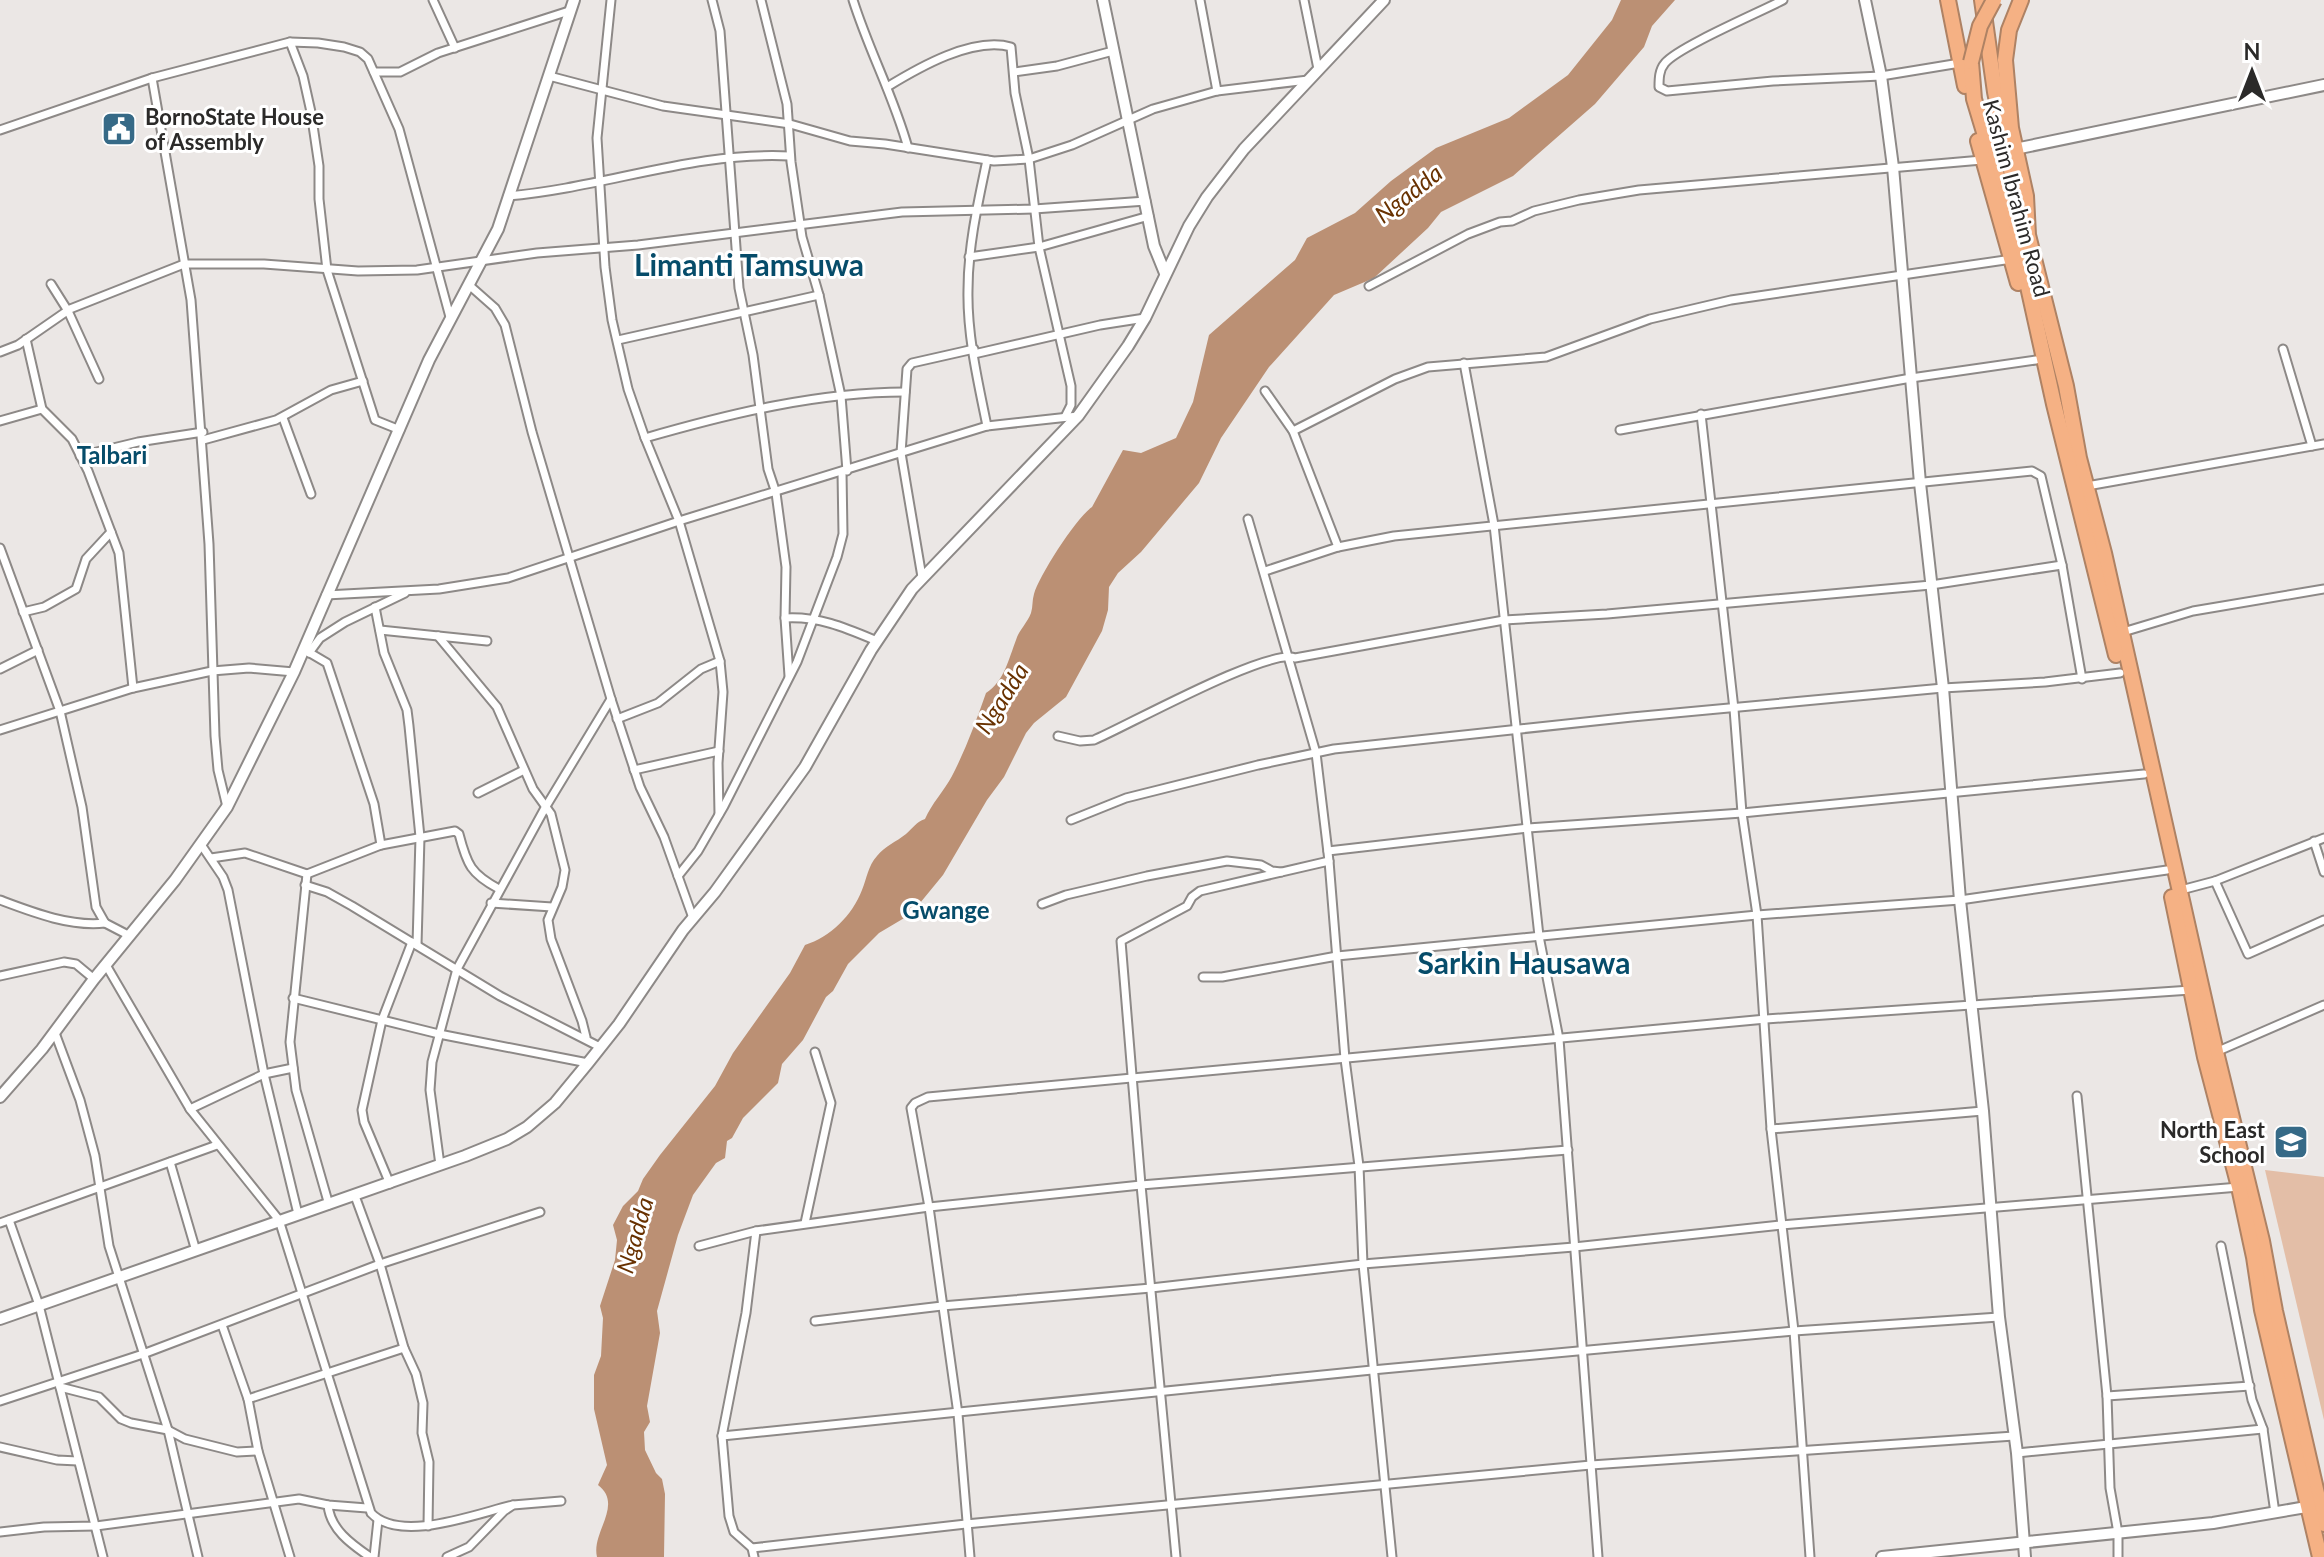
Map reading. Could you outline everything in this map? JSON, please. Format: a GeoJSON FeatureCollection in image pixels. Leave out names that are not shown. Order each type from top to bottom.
{"type":"FeatureCollection","features":[{"type":"Feature","properties":{"kind":"highway","name":"Kashim Ibrahim Road"},"geometry":{"type":"LineString","coordinates":[[1948,0],[1953,29],[1966,63],[1982,160],[2012,259],[2036,360],[2054,404]]}},
{"type":"Feature","properties":{"kind":"highway"},"geometry":{"type":"LineString","coordinates":[[1953,29],[1961,0]]}},
{"type":"Feature","properties":{"kind":"highway"},"geometry":{"type":"LineString","coordinates":[[1986,1],[1966,63],[2021,255],[2054,404],[2196,989],[2254,1257],[2262,1310],[2313,1506],[2324,1524]]}},
{"type":"Feature","properties":{"kind":"highway"},"geometry":{"type":"LineString","coordinates":[[1986,1],[1990,63],[2006,150],[2066,386],[2181,890],[2196,989],[2216,1052],[2262,1241],[2320,1557]]}},
{"type":"Feature","properties":{"kind":"highway"},"geometry":{"type":"LineString","coordinates":[[2017,4],[2005,60],[2008,104],[2026,196],[2028,235]]}},
{"type":"Feature","properties":{"kind":"main road"},"geometry":{"type":"LineString","coordinates":[[1103,0],[1154,246],[1165,273]]}},
{"type":"Feature","properties":{"kind":"main road"},"geometry":{"type":"LineString","coordinates":[[0,1319],[390,1184],[507,1139],[555,1103],[600,1047],[805,767],[877,641],[922,577],[1078,416],[1145,318],[1165,273],[1207,197],[1244,149],[1384,0]]}},
{"type":"Feature","properties":{"kind":"main road"},"geometry":{"type":"LineString","coordinates":[[1865,0],[1881,76],[1893,167],[1920,483],[1943,688],[1960,900],[1983,1111],[1999,1317],[2017,1453],[2025,1557]]}},
{"type":"Feature","properties":{"kind":"main road"},"geometry":{"type":"LineString","coordinates":[[0,1097],[55,1033],[94,979],[202,846],[227,807],[306,652],[326,595],[450,317],[498,229],[572,6]]}},
{"type":"Feature","properties":{"kind":"main road"},"geometry":{"type":"LineString","coordinates":[[2015,149],[2324,85]]}},
{"type":"Feature","properties":{"kind":"main road"},"geometry":{"type":"LineString","coordinates":[[1882,1557],[2213,1523],[2313,1506]]}},
{"type":"Feature","properties":{"kind":"street"},"geometry":{"type":"LineString","coordinates":[[433,0],[455,48]]}},
{"type":"Feature","properties":{"kind":"street"},"geometry":{"type":"LineString","coordinates":[[611,0],[597,138],[612,320],[628,389],[679,521],[720,661],[723,692],[719,814]]}},
{"type":"Feature","properties":{"kind":"street"},"geometry":{"type":"LineString","coordinates":[[712,0],[720,31],[743,313],[768,469],[776,493],[786,567],[785,618],[789,676]]}},
{"type":"Feature","properties":{"kind":"street"},"geometry":{"type":"LineString","coordinates":[[678,876],[698,851],[719,814],[789,676],[814,618],[843,534],[841,396],[800,224],[790,156],[790,124],[774,44],[761,0]]}},
{"type":"Feature","properties":{"kind":"street"},"geometry":{"type":"LineString","coordinates":[[853,0],[875,63],[894,100],[908,148]]}},
{"type":"Feature","properties":{"kind":"street"},"geometry":{"type":"LineString","coordinates":[[1200,0],[1217,91]]}},
{"type":"Feature","properties":{"kind":"street"},"geometry":{"type":"LineString","coordinates":[[1304,0],[1318,69]]}},
{"type":"Feature","properties":{"kind":"street"},"geometry":{"type":"LineString","coordinates":[[1783,0],[1684,49],[1665,63],[1659,76],[1659,87],[1667,91],[1773,81],[1881,76],[1966,63]]}},
{"type":"Feature","properties":{"kind":"street"},"geometry":{"type":"LineString","coordinates":[[374,72],[400,72],[438,53],[572,6]]}},
{"type":"Feature","properties":{"kind":"street"},"geometry":{"type":"LineString","coordinates":[[290,42],[303,76],[311,112],[319,166],[319,199],[327,270],[375,420],[400,430]]}},
{"type":"Feature","properties":{"kind":"street"},"geometry":{"type":"LineString","coordinates":[[0,130],[152,78],[290,42],[318,43],[360,52],[368,59],[399,129],[450,317]]}},
{"type":"Feature","properties":{"kind":"street"},"geometry":{"type":"LineString","coordinates":[[887,87],[943,56],[996,45],[1011,47],[1015,93],[1029,159],[1039,247],[1071,386],[1071,405],[1065,417]]}},
{"type":"Feature","properties":{"kind":"street"},"geometry":{"type":"LineString","coordinates":[[1014,72],[1057,66],[1113,51]]}},
{"type":"Feature","properties":{"kind":"street"},"geometry":{"type":"LineString","coordinates":[[549,76],[663,106],[790,124],[850,141],[987,160],[1029,159],[1072,145],[1128,118],[1217,91],[1308,80]]}},
{"type":"Feature","properties":{"kind":"street"},"geometry":{"type":"LineString","coordinates":[[152,78],[191,300],[203,436],[218,770],[227,807]]}},
{"type":"Feature","properties":{"kind":"street"},"geometry":{"type":"LineString","coordinates":[[508,196],[568,189],[656,169],[730,158],[790,156]]}},
{"type":"Feature","properties":{"kind":"street"},"geometry":{"type":"LineString","coordinates":[[987,160],[976,210],[967,293],[987,426]]}},
{"type":"Feature","properties":{"kind":"street"},"geometry":{"type":"LineString","coordinates":[[1369,286],[1468,234],[1534,211],[1579,200],[1639,190],[1982,160]]}},
{"type":"Feature","properties":{"kind":"street"},"geometry":{"type":"LineString","coordinates":[[0,352],[68,311],[184,264],[264,264],[358,271],[438,268],[482,260],[902,212],[1034,209],[1146,201]]}},
{"type":"Feature","properties":{"kind":"street"},"geometry":{"type":"LineString","coordinates":[[969,257],[1039,247],[1149,216]]}},
{"type":"Feature","properties":{"kind":"street"},"geometry":{"type":"LineString","coordinates":[[1293,431],[1395,379],[1428,367],[1546,357],[1650,319],[1731,300],[2012,259]]}},
{"type":"Feature","properties":{"kind":"street"},"geometry":{"type":"LineString","coordinates":[[51,284],[68,311],[99,379]]}},
{"type":"Feature","properties":{"kind":"street"},"geometry":{"type":"LineString","coordinates":[[469,285],[495,308],[505,325],[532,432],[617,719],[693,918]]}},
{"type":"Feature","properties":{"kind":"street"},"geometry":{"type":"LineString","coordinates":[[618,340],[819,295]]}},
{"type":"Feature","properties":{"kind":"street"},"geometry":{"type":"LineString","coordinates":[[922,577],[901,453],[907,369],[912,363],[1145,318]]}},
{"type":"Feature","properties":{"kind":"street"},"geometry":{"type":"LineString","coordinates":[[26,339],[42,409],[72,439],[88,471],[122,565],[133,688]]}},
{"type":"Feature","properties":{"kind":"street"},"geometry":{"type":"LineString","coordinates":[[2283,349],[2312,446]]}},
{"type":"Feature","properties":{"kind":"street"},"geometry":{"type":"LineString","coordinates":[[1620,430],[1911,378],[2036,360]]}},
{"type":"Feature","properties":{"kind":"street"},"geometry":{"type":"LineString","coordinates":[[1464,363],[1494,525],[1539,936],[1559,1039],[1585,1352],[1598,1557]]}},
{"type":"Feature","properties":{"kind":"street"},"geometry":{"type":"LineString","coordinates":[[80,456],[138,442],[203,436],[283,418],[331,390],[363,381]]}},
{"type":"Feature","properties":{"kind":"street"},"geometry":{"type":"LineString","coordinates":[[1265,391],[1293,431],[1338,547]]}},
{"type":"Feature","properties":{"kind":"street"},"geometry":{"type":"LineString","coordinates":[[645,438],[760,409],[841,396],[905,392]]}},
{"type":"Feature","properties":{"kind":"street"},"geometry":{"type":"LineString","coordinates":[[0,421],[42,409]]}},
{"type":"Feature","properties":{"kind":"street"},"geometry":{"type":"LineString","coordinates":[[1701,414],[1734,709],[1742,813],[1757,915],[1771,1129],[1794,1331],[1810,1557]]}},
{"type":"Feature","properties":{"kind":"street"},"geometry":{"type":"LineString","coordinates":[[326,595],[439,589],[508,578],[679,521],[987,426],[1078,416]]}},
{"type":"Feature","properties":{"kind":"street"},"geometry":{"type":"LineString","coordinates":[[283,418],[311,494]]}},
{"type":"Feature","properties":{"kind":"street"},"geometry":{"type":"LineString","coordinates":[[2087,486],[2324,444]]}},
{"type":"Feature","properties":{"kind":"street"},"geometry":{"type":"LineString","coordinates":[[1265,571],[1338,547],[1394,536],[2032,471],[2041,476],[2062,565],[2082,679]]}},
{"type":"Feature","properties":{"kind":"street"},"geometry":{"type":"LineString","coordinates":[[1248,519],[1316,753],[1329,861],[1345,1059],[1359,1166],[1363,1264],[1392,1557]]}},
{"type":"Feature","properties":{"kind":"street"},"geometry":{"type":"LineString","coordinates":[[23,612],[44,607],[76,589],[86,559],[111,532]]}},
{"type":"Feature","properties":{"kind":"street"},"geometry":{"type":"LineString","coordinates":[[0,548],[60,711],[82,807],[96,907],[105,923]]}},
{"type":"Feature","properties":{"kind":"street"},"geometry":{"type":"LineString","coordinates":[[1058,736],[1080,741],[1094,740],[1223,678],[1288,655],[1295,658],[1504,620],[1931,585],[2062,565]]}},
{"type":"Feature","properties":{"kind":"street"},"geometry":{"type":"LineString","coordinates":[[2121,633],[2193,611],[2324,589]]}},
{"type":"Feature","properties":{"kind":"street"},"geometry":{"type":"LineString","coordinates":[[381,845],[374,804],[327,663],[306,652],[320,638],[411,590]]}},
{"type":"Feature","properties":{"kind":"street"},"geometry":{"type":"LineString","coordinates":[[375,607],[384,653],[407,710],[420,837],[414,944],[382,1020],[362,1110],[390,1184]]}},
{"type":"Feature","properties":{"kind":"street"},"geometry":{"type":"LineString","coordinates":[[785,618],[814,618],[877,641]]}},
{"type":"Feature","properties":{"kind":"street"},"geometry":{"type":"LineString","coordinates":[[380,630],[487,641]]}},
{"type":"Feature","properties":{"kind":"street"},"geometry":{"type":"LineString","coordinates":[[438,636],[497,707],[524,770],[551,814],[557,830],[565,870],[562,887],[548,920],[551,939],[586,1037]]}},
{"type":"Feature","properties":{"kind":"street"},"geometry":{"type":"LineString","coordinates":[[0,669],[38,650]]}},
{"type":"Feature","properties":{"kind":"street"},"geometry":{"type":"LineString","coordinates":[[617,719],[658,703],[701,669],[720,661]]}},
{"type":"Feature","properties":{"kind":"street"},"geometry":{"type":"LineString","coordinates":[[0,730],[133,688],[212,671],[249,668],[294,672]]}},
{"type":"Feature","properties":{"kind":"street"},"geometry":{"type":"LineString","coordinates":[[1071,820],[1126,798],[1244,768],[1316,753],[1406,740],[1943,688],[2082,679],[2120,673]]}},
{"type":"Feature","properties":{"kind":"street"},"geometry":{"type":"LineString","coordinates":[[440,1165],[430,1090],[432,1062],[457,969],[545,808],[611,699]]}},
{"type":"Feature","properties":{"kind":"street"},"geometry":{"type":"LineString","coordinates":[[634,770],[719,751]]}},
{"type":"Feature","properties":{"kind":"street"},"geometry":{"type":"LineString","coordinates":[[478,793],[524,770]]}},
{"type":"Feature","properties":{"kind":"street"},"geometry":{"type":"LineString","coordinates":[[1328,851],[1528,828],[1742,813],[2144,774]]}},
{"type":"Feature","properties":{"kind":"street"},"geometry":{"type":"LineString","coordinates":[[211,858],[245,853],[307,874],[381,845],[455,831],[459,834],[475,875],[499,889]]}},
{"type":"Feature","properties":{"kind":"street"},"geometry":{"type":"LineString","coordinates":[[2181,890],[2215,881],[2324,838]]}},
{"type":"Feature","properties":{"kind":"street"},"geometry":{"type":"LineString","coordinates":[[2314,841],[2324,872]]}},
{"type":"Feature","properties":{"kind":"street"},"geometry":{"type":"LineString","coordinates":[[202,846],[228,890],[264,1074],[298,1214]]}},
{"type":"Feature","properties":{"kind":"street"},"geometry":{"type":"LineString","coordinates":[[1042,904],[1066,895],[1147,876],[1227,861],[1287,872]]}},
{"type":"Feature","properties":{"kind":"street"},"geometry":{"type":"LineString","coordinates":[[1176,1557],[1121,941],[1187,906],[1200,891],[1329,861]]}},
{"type":"Feature","properties":{"kind":"street"},"geometry":{"type":"LineString","coordinates":[[1203,977],[1222,977],[1337,956],[1757,915],[1960,900],[2167,870]]}},
{"type":"Feature","properties":{"kind":"street"},"geometry":{"type":"LineString","coordinates":[[307,874],[290,1042],[296,1090],[329,1205]]}},
{"type":"Feature","properties":{"kind":"street"},"geometry":{"type":"LineString","coordinates":[[2215,881],[2248,954],[2324,920]]}},
{"type":"Feature","properties":{"kind":"street"},"geometry":{"type":"LineString","coordinates":[[305,885],[327,892],[520,1007],[586,1037],[600,1047]]}},
{"type":"Feature","properties":{"kind":"street"},"geometry":{"type":"LineString","coordinates":[[0,900],[76,922],[105,923],[130,936]]}},
{"type":"Feature","properties":{"kind":"street"},"geometry":{"type":"LineString","coordinates":[[491,903],[552,907]]}},
{"type":"Feature","properties":{"kind":"street"},"geometry":{"type":"LineString","coordinates":[[0,976],[64,962],[76,964],[94,979]]}},
{"type":"Feature","properties":{"kind":"street"},"geometry":{"type":"LineString","coordinates":[[106,965],[190,1109],[279,1220],[367,1508],[378,1520],[428,1526],[456,1522],[513,1505],[561,1501]]}},
{"type":"Feature","properties":{"kind":"street"},"geometry":{"type":"LineString","coordinates":[[970,1557],[958,1414],[929,1207],[911,1108],[915,1103],[928,1097],[1766,1019],[2196,989]]}},
{"type":"Feature","properties":{"kind":"street"},"geometry":{"type":"LineString","coordinates":[[293,998],[439,1034],[588,1063]]}},
{"type":"Feature","properties":{"kind":"street"},"geometry":{"type":"LineString","coordinates":[[2216,1052],[2324,1005]]}},
{"type":"Feature","properties":{"kind":"street"},"geometry":{"type":"LineString","coordinates":[[55,1033],[80,1100],[95,1156],[109,1246],[168,1430],[198,1557]]}},
{"type":"Feature","properties":{"kind":"street"},"geometry":{"type":"LineString","coordinates":[[805,1223],[831,1103],[815,1052]]}},
{"type":"Feature","properties":{"kind":"street"},"geometry":{"type":"LineString","coordinates":[[190,1109],[264,1074],[293,1068]]}},
{"type":"Feature","properties":{"kind":"street"},"geometry":{"type":"LineString","coordinates":[[2077,1096],[2107,1396],[2110,1488],[2118,1533],[2118,1557]]}},
{"type":"Feature","properties":{"kind":"street"},"geometry":{"type":"LineString","coordinates":[[1771,1129],[1983,1111]]}},
{"type":"Feature","properties":{"kind":"street"},"geometry":{"type":"LineString","coordinates":[[103,1557],[39,1305],[4,1221],[217,1145]]}},
{"type":"Feature","properties":{"kind":"street"},"geometry":{"type":"LineString","coordinates":[[699,1246],[756,1231],[929,1207],[1141,1185],[1568,1150]]}},
{"type":"Feature","properties":{"kind":"street"},"geometry":{"type":"LineString","coordinates":[[170,1162],[196,1251]]}},
{"type":"Feature","properties":{"kind":"street"},"geometry":{"type":"LineString","coordinates":[[815,1321],[1363,1264],[2239,1187]]}},
{"type":"Feature","properties":{"kind":"street"},"geometry":{"type":"LineString","coordinates":[[355,1196],[380,1264],[423,1403],[422,1433],[429,1462],[428,1526]]}},
{"type":"Feature","properties":{"kind":"street"},"geometry":{"type":"LineString","coordinates":[[0,1401],[143,1354],[380,1264],[540,1212]]}},
{"type":"Feature","properties":{"kind":"street"},"geometry":{"type":"LineString","coordinates":[[756,1231],[746,1313],[722,1436],[729,1516],[734,1532],[753,1553],[966,1524],[1385,1484],[1591,1465],[2014,1436]]}},
{"type":"Feature","properties":{"kind":"street"},"geometry":{"type":"LineString","coordinates":[[2221,1246],[2252,1400],[2263,1429],[2275,1513]]}},
{"type":"Feature","properties":{"kind":"street"},"geometry":{"type":"LineString","coordinates":[[722,1436],[1372,1370],[1794,1331],[1999,1317]]}},
{"type":"Feature","properties":{"kind":"street"},"geometry":{"type":"LineString","coordinates":[[222,1325],[248,1399],[258,1451],[290,1557]]}},
{"type":"Feature","properties":{"kind":"street"},"geometry":{"type":"LineString","coordinates":[[248,1399],[404,1348]]}},
{"type":"Feature","properties":{"kind":"street"},"geometry":{"type":"LineString","coordinates":[[59,1384],[99,1397],[121,1419],[131,1423],[168,1430],[185,1439],[237,1452],[258,1451]]}},
{"type":"Feature","properties":{"kind":"street"},"geometry":{"type":"LineString","coordinates":[[2107,1396],[2250,1386]]}},
{"type":"Feature","properties":{"kind":"street"},"geometry":{"type":"LineString","coordinates":[[2017,1453],[2168,1441],[2263,1429]]}},
{"type":"Feature","properties":{"kind":"street"},"geometry":{"type":"LineString","coordinates":[[0,1447],[57,1460],[78,1461]]}},
{"type":"Feature","properties":{"kind":"street"},"geometry":{"type":"LineString","coordinates":[[0,1532],[188,1516],[299,1499],[367,1508]]}},
{"type":"Feature","properties":{"kind":"street"},"geometry":{"type":"LineString","coordinates":[[328,1505],[331,1522],[357,1548],[372,1557],[378,1520]]}},
{"type":"Feature","properties":{"kind":"street"},"geometry":{"type":"LineString","coordinates":[[447,1557],[469,1547],[513,1505]]}},
{"type":"Feature","properties":{"kind":"shaded area"},"geometry":{"type":"Polygon","coordinates":[[[2265,1170],[2324,1177],[2324,1420],[2265,1170]]]}},
{"type":"Feature","properties":{"kind":"water","name":"Ngadda"},"geometry":{"type":"Polygon","coordinates":[[[1621,0],[1675,0],[1652,26],[1644,47],[1595,104],[1513,176],[1441,212],[1374,278],[1334,295],[1269,367],[1221,438],[1199,483],[1109,587],[1108,610],[1102,631],[1066,697],[1026,733],[1004,777],[943,875],[911,914],[879,933],[848,964],[803,1040],[782,1064],[778,1083],[743,1118],[727,1141],[725,1158],[716,1163],[693,1195],[678,1235],[657,1311],[660,1333],[647,1406],[650,1422],[644,1432],[645,1450],[662,1479],[665,1494],[664,1557],[597,1557],[596,1548],[608,1501],[598,1485],[607,1465],[594,1409],[594,1375],[601,1356],[603,1318],[600,1306],[615,1260],[617,1240],[613,1225],[623,1206],[638,1191],[660,1155],[715,1086],[733,1053],[790,973],[805,945],[823,937],[839,924],[858,900],[877,856],[925,819],[957,766],[986,693],[997,683],[1005,669],[1017,636],[1031,613],[1034,594],[1043,574],[1068,535],[1092,507],[1123,450],[1141,453],[1176,438],[1193,402],[1209,335],[1295,260],[1307,238],[1355,213],[1391,181],[1436,148],[1509,118],[1568,75],[1612,20],[1621,0]]]}},
{"type":"Feature","properties":{"kind":"place","name":"BornoState House of Assembly"},"geometry":{"type":"Point","coordinates":[119,129]}},
{"type":"Feature","properties":{"kind":"place","name":"North East School"},"geometry":{"type":"Point","coordinates":[2291,1142]}},
{"type":"Feature","properties":{"kind":"district","name":"Limanti Tamsuwa"},"geometry":{"type":"Point","coordinates":[749,264]}},
{"type":"Feature","properties":{"kind":"district","name":"Talbari"},"geometry":{"type":"Point","coordinates":[112,454]}},
{"type":"Feature","properties":{"kind":"district","name":"Gwange"},"geometry":{"type":"Point","coordinates":[946,909]}},
{"type":"Feature","properties":{"kind":"district","name":"Sarkin Hausawa"},"geometry":{"type":"Point","coordinates":[1524,962]}}]}
